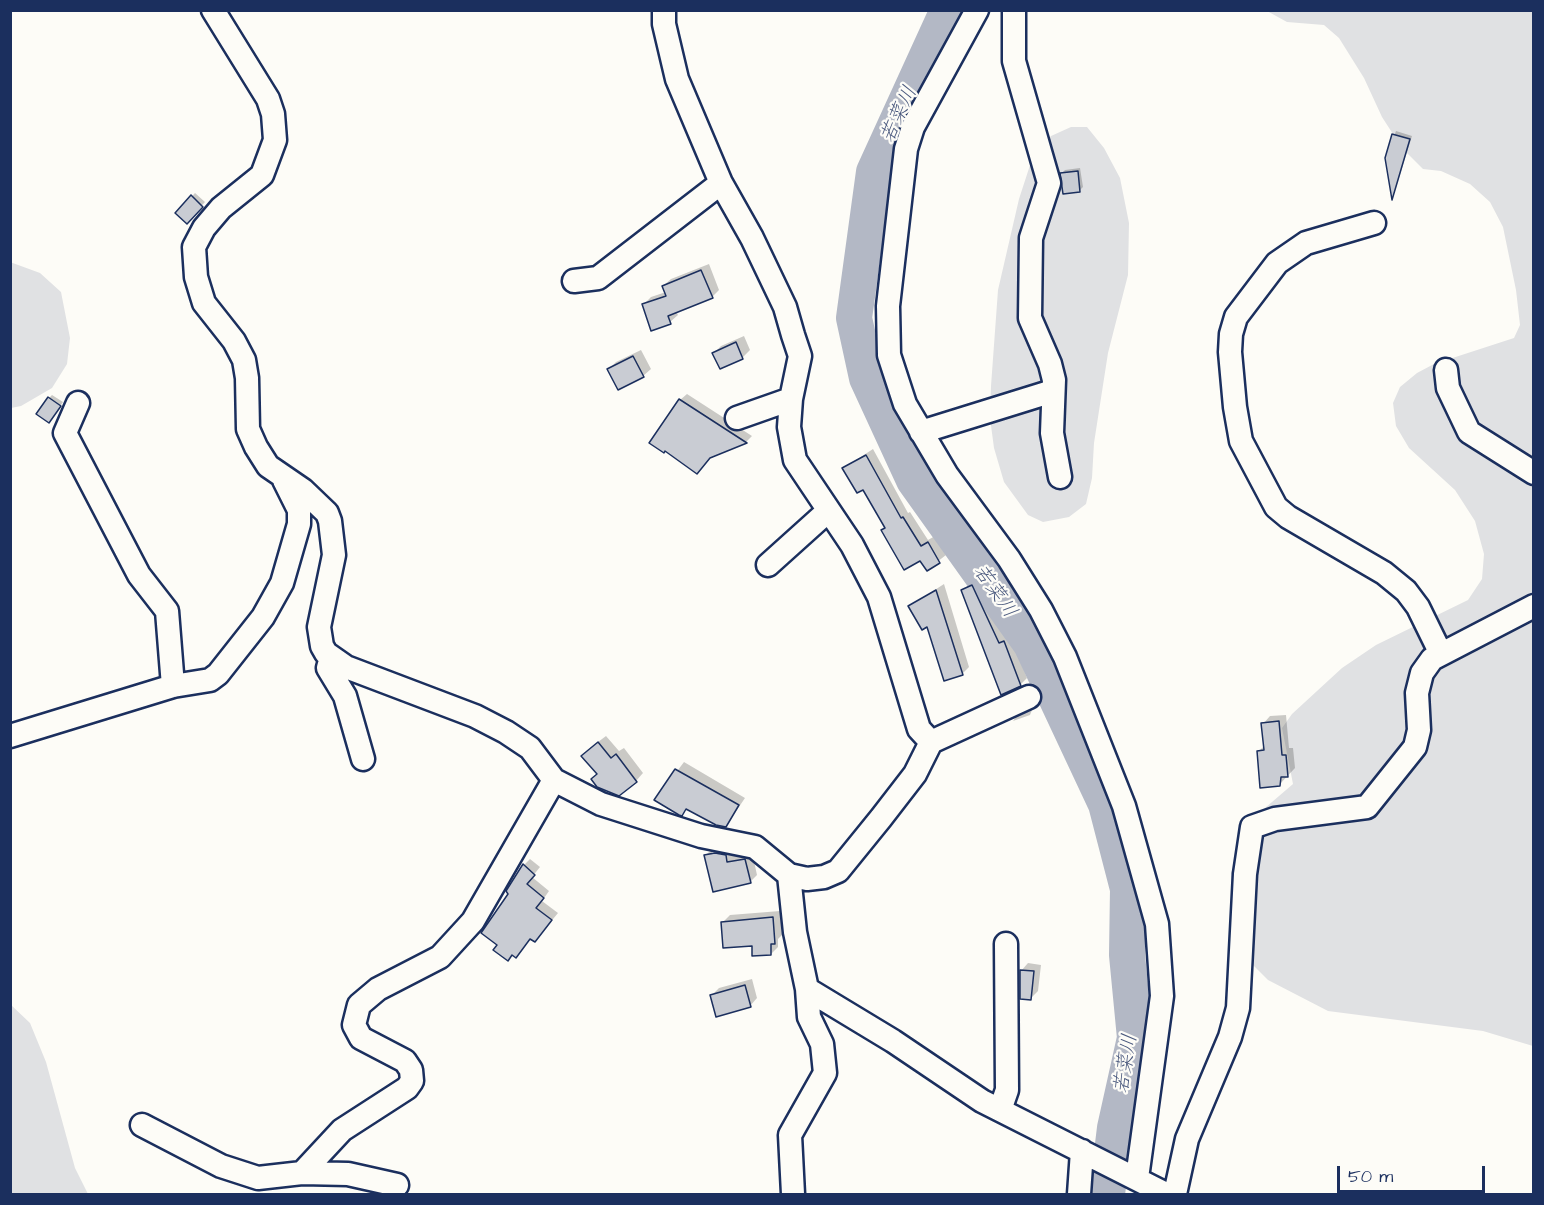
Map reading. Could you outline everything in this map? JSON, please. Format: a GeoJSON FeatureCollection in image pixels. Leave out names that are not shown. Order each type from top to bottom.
{"type":"FeatureCollection","features":[{"type":"Feature","properties":{"kind":"street"},"geometry":{"type":"LineString","coordinates":[[213,10],[267,99],[273,114],[275,140],[262,175],[221,208],[204,228],[194,247],[193,261],[198,288],[204,303],[234,340],[244,360],[247,378],[248,429],[256,447],[268,466],[303,490],[327,513],[334,555],[319,627],[322,646],[331,657],[346,667],[466,712],[506,732],[530,748],[554,780],[601,804],[701,836],[754,847],[789,875],[807,879],[824,877],[838,870],[915,774],[931,742],[1029,697]]}},
{"type":"Feature","properties":{"kind":"street"},"geometry":{"type":"LineString","coordinates":[[664,10],[664,24],[677,79],[721,183],[752,238],[785,307],[800,356],[791,399],[789,427],[795,460],[852,545],[879,597],[919,729],[931,742]]}},
{"type":"Feature","properties":{"kind":"street"},"geometry":{"type":"LineString","coordinates":[[977,10],[913,127],[906,149],[888,306],[889,355],[904,404],[947,475],[1009,559],[1041,610],[1065,657],[1124,806],[1144,870],[1157,924],[1162,996],[1132,1176]]}},
{"type":"Feature","properties":{"kind":"street"},"geometry":{"type":"LineString","coordinates":[[1014,10],[1014,61],[1049,183],[1031,238],[1030,318],[1050,364],[1053,391],[1052,433],[1060,477]]}},
{"type":"Feature","properties":{"kind":"street"},"geometry":{"type":"LineString","coordinates":[[574,281],[598,278],[721,183]]}},
{"type":"Feature","properties":{"kind":"street"},"geometry":{"type":"LineString","coordinates":[[1374,223],[1306,243],[1277,263],[1236,317],[1231,334],[1230,352],[1241,441],[1276,507],[1288,518],[1384,573],[1399,585],[1418,607],[1442,654]]}},
{"type":"Feature","properties":{"kind":"street"},"geometry":{"type":"LineString","coordinates":[[1446,370],[1448,388],[1469,432],[1533,473]]}},
{"type":"Feature","properties":{"kind":"street"},"geometry":{"type":"LineString","coordinates":[[921,432],[1053,391]]}},
{"type":"Feature","properties":{"kind":"street"},"geometry":{"type":"LineString","coordinates":[[737,418],[791,399]]}},
{"type":"Feature","properties":{"kind":"street"},"geometry":{"type":"LineString","coordinates":[[78,403],[65,433],[139,575],[167,611],[173,686]]}},
{"type":"Feature","properties":{"kind":"street"},"geometry":{"type":"LineString","coordinates":[[10,736],[173,686],[210,680],[218,674],[263,616],[282,583],[299,524],[299,510],[283,478]]}},
{"type":"Feature","properties":{"kind":"street"},"geometry":{"type":"LineString","coordinates":[[768,565],[828,511]]}},
{"type":"Feature","properties":{"kind":"street"},"geometry":{"type":"LineString","coordinates":[[1175,1194],[1187,1139],[1230,1037],[1238,1008],[1245,874],[1252,827],[1275,819],[1367,807],[1415,747],[1419,730],[1417,693],[1422,673],[1432,659],[1533,606]]}},
{"type":"Feature","properties":{"kind":"street"},"geometry":{"type":"LineString","coordinates":[[331,657],[328,668],[345,696],[363,759]]}},
{"type":"Feature","properties":{"kind":"street"},"geometry":{"type":"LineString","coordinates":[[302,1173],[342,1130],[407,1088],[412,1081],[411,1070],[405,1060],[362,1038],[354,1025],[359,1005],[378,989],[440,957],[472,921],[554,780]]}},
{"type":"Feature","properties":{"kind":"street"},"geometry":{"type":"LineString","coordinates":[[789,875],[795,932],[807,988],[809,1017],[822,1044],[825,1073],[790,1135],[793,1194]]}},
{"type":"Feature","properties":{"kind":"street"},"geometry":{"type":"LineString","coordinates":[[1000,1110],[1006,1090],[1006,944]]}},
{"type":"Feature","properties":{"kind":"street"},"geometry":{"type":"LineString","coordinates":[[807,988],[1000,1110],[1166,1194]]}},
{"type":"Feature","properties":{"kind":"street"},"geometry":{"type":"LineString","coordinates":[[142,1125],[221,1166],[258,1178],[302,1173],[348,1174],[397,1185]]}},
{"type":"Feature","properties":{"kind":"street"},"geometry":{"type":"LineString","coordinates":[[1079,1194],[1085,1152]]}},
{"type":"Feature","properties":{"kind":"shaded area"},"geometry":{"type":"Polygon","coordinates":[[[1267,11],[1533,11],[1533,1046],[1483,1031],[1328,1011],[1268,980],[1249,961],[1234,921],[1231,873],[1251,820],[1293,784],[1282,728],[1292,714],[1342,668],[1376,645],[1468,600],[1482,579],[1484,554],[1475,521],[1455,490],[1409,448],[1396,426],[1393,403],[1400,387],[1417,373],[1434,364],[1514,338],[1520,325],[1516,290],[1503,227],[1490,202],[1470,184],[1441,171],[1423,169],[1402,148],[1382,117],[1364,78],[1339,38],[1324,25],[1287,22],[1267,11]]]}},
{"type":"Feature","properties":{"kind":"shaded area"},"geometry":{"type":"Polygon","coordinates":[[[1071,127],[1087,127],[1104,148],[1120,178],[1129,223],[1128,275],[1108,353],[1094,443],[1092,478],[1086,504],[1069,517],[1043,522],[1028,515],[1004,482],[994,448],[990,418],[991,386],[998,290],[1019,199],[1032,159],[1051,136],[1071,127]]]}},
{"type":"Feature","properties":{"kind":"shaded area"},"geometry":{"type":"Polygon","coordinates":[[[10,262],[40,273],[61,292],[70,338],[67,364],[52,388],[21,406],[11,408],[10,262]]]}},
{"type":"Feature","properties":{"kind":"shaded area"},"geometry":{"type":"Polygon","coordinates":[[[10,1004],[30,1023],[46,1062],[75,1168],[88,1194],[11,1194],[10,1004]]]}},
{"type":"Feature","properties":{"kind":"building"},"geometry":{"type":"Polygon","coordinates":[[[1392,134],[1410,139],[1392,200],[1385,158],[1392,134]]]}},
{"type":"Feature","properties":{"kind":"building"},"geometry":{"type":"Polygon","coordinates":[[[1078,171],[1080,192],[1063,194],[1060,173],[1078,171]]]}},
{"type":"Feature","properties":{"kind":"building"},"geometry":{"type":"Polygon","coordinates":[[[191,195],[203,207],[187,224],[175,213],[191,195]]]}},
{"type":"Feature","properties":{"kind":"building"},"geometry":{"type":"Polygon","coordinates":[[[701,270],[713,298],[668,316],[671,324],[651,331],[642,304],[666,296],[662,286],[701,270]]]}},
{"type":"Feature","properties":{"kind":"building"},"geometry":{"type":"Polygon","coordinates":[[[736,342],[743,359],[720,369],[712,353],[736,342]]]}},
{"type":"Feature","properties":{"kind":"building"},"geometry":{"type":"Polygon","coordinates":[[[633,356],[644,377],[618,390],[607,369],[633,356]]]}},
{"type":"Feature","properties":{"kind":"building"},"geometry":{"type":"Polygon","coordinates":[[[48,397],[61,406],[49,423],[36,414],[48,397]]]}},
{"type":"Feature","properties":{"kind":"building"},"geometry":{"type":"Polygon","coordinates":[[[679,399],[747,443],[710,458],[697,474],[665,451],[664,453],[649,443],[679,399]]]}},
{"type":"Feature","properties":{"kind":"building"},"geometry":{"type":"Polygon","coordinates":[[[866,455],[901,518],[903,517],[921,546],[928,542],[940,563],[927,571],[920,561],[904,570],[881,530],[885,528],[863,490],[857,493],[842,468],[866,455]]]}},
{"type":"Feature","properties":{"kind":"building"},"geometry":{"type":"Polygon","coordinates":[[[972,585],[999,643],[1004,641],[1021,686],[1001,695],[961,590],[972,585]]]}},
{"type":"Feature","properties":{"kind":"building"},"geometry":{"type":"Polygon","coordinates":[[[936,590],[963,675],[944,681],[927,627],[922,630],[908,606],[936,590]]]}},
{"type":"Feature","properties":{"kind":"building"},"geometry":{"type":"Polygon","coordinates":[[[1279,721],[1282,755],[1286,755],[1288,777],[1281,777],[1280,786],[1260,788],[1257,751],[1264,750],[1261,723],[1279,721]]]}},
{"type":"Feature","properties":{"kind":"building"},"geometry":{"type":"Polygon","coordinates":[[[598,742],[611,758],[616,754],[637,782],[619,796],[597,787],[591,779],[597,774],[581,756],[598,742]]]}},
{"type":"Feature","properties":{"kind":"building"},"geometry":{"type":"Polygon","coordinates":[[[675,769],[739,805],[726,827],[716,825],[686,809],[682,816],[679,815],[654,800],[675,769]]]}},
{"type":"Feature","properties":{"kind":"building"},"geometry":{"type":"Polygon","coordinates":[[[715,853],[726,855],[727,862],[745,859],[751,883],[713,892],[704,855],[715,853]]]}},
{"type":"Feature","properties":{"kind":"building"},"geometry":{"type":"Polygon","coordinates":[[[523,864],[535,875],[527,884],[544,898],[536,908],[552,920],[535,942],[530,939],[516,958],[512,955],[508,961],[493,950],[497,945],[481,933],[508,894],[506,891],[523,864]]]}},
{"type":"Feature","properties":{"kind":"building"},"geometry":{"type":"Polygon","coordinates":[[[773,917],[775,944],[771,944],[771,955],[752,956],[752,946],[723,948],[721,922],[773,917]]]}},
{"type":"Feature","properties":{"kind":"building"},"geometry":{"type":"Polygon","coordinates":[[[1020,970],[1034,971],[1031,1000],[1020,999],[1020,970]]]}},
{"type":"Feature","properties":{"kind":"building"},"geometry":{"type":"Polygon","coordinates":[[[745,985],[751,1007],[716,1017],[710,995],[745,985]]]}},
{"type":"Feature","properties":{"kind":"waterway","name":"若菜川"},"geometry":{"type":"LineString","coordinates":[[948,10],[874,172],[854,318],[867,378],[914,480],[1031,644],[1106,804],[1128,889],[1127,955],[1135,1038],[1115,1128],[1107,1194]]}}]}
